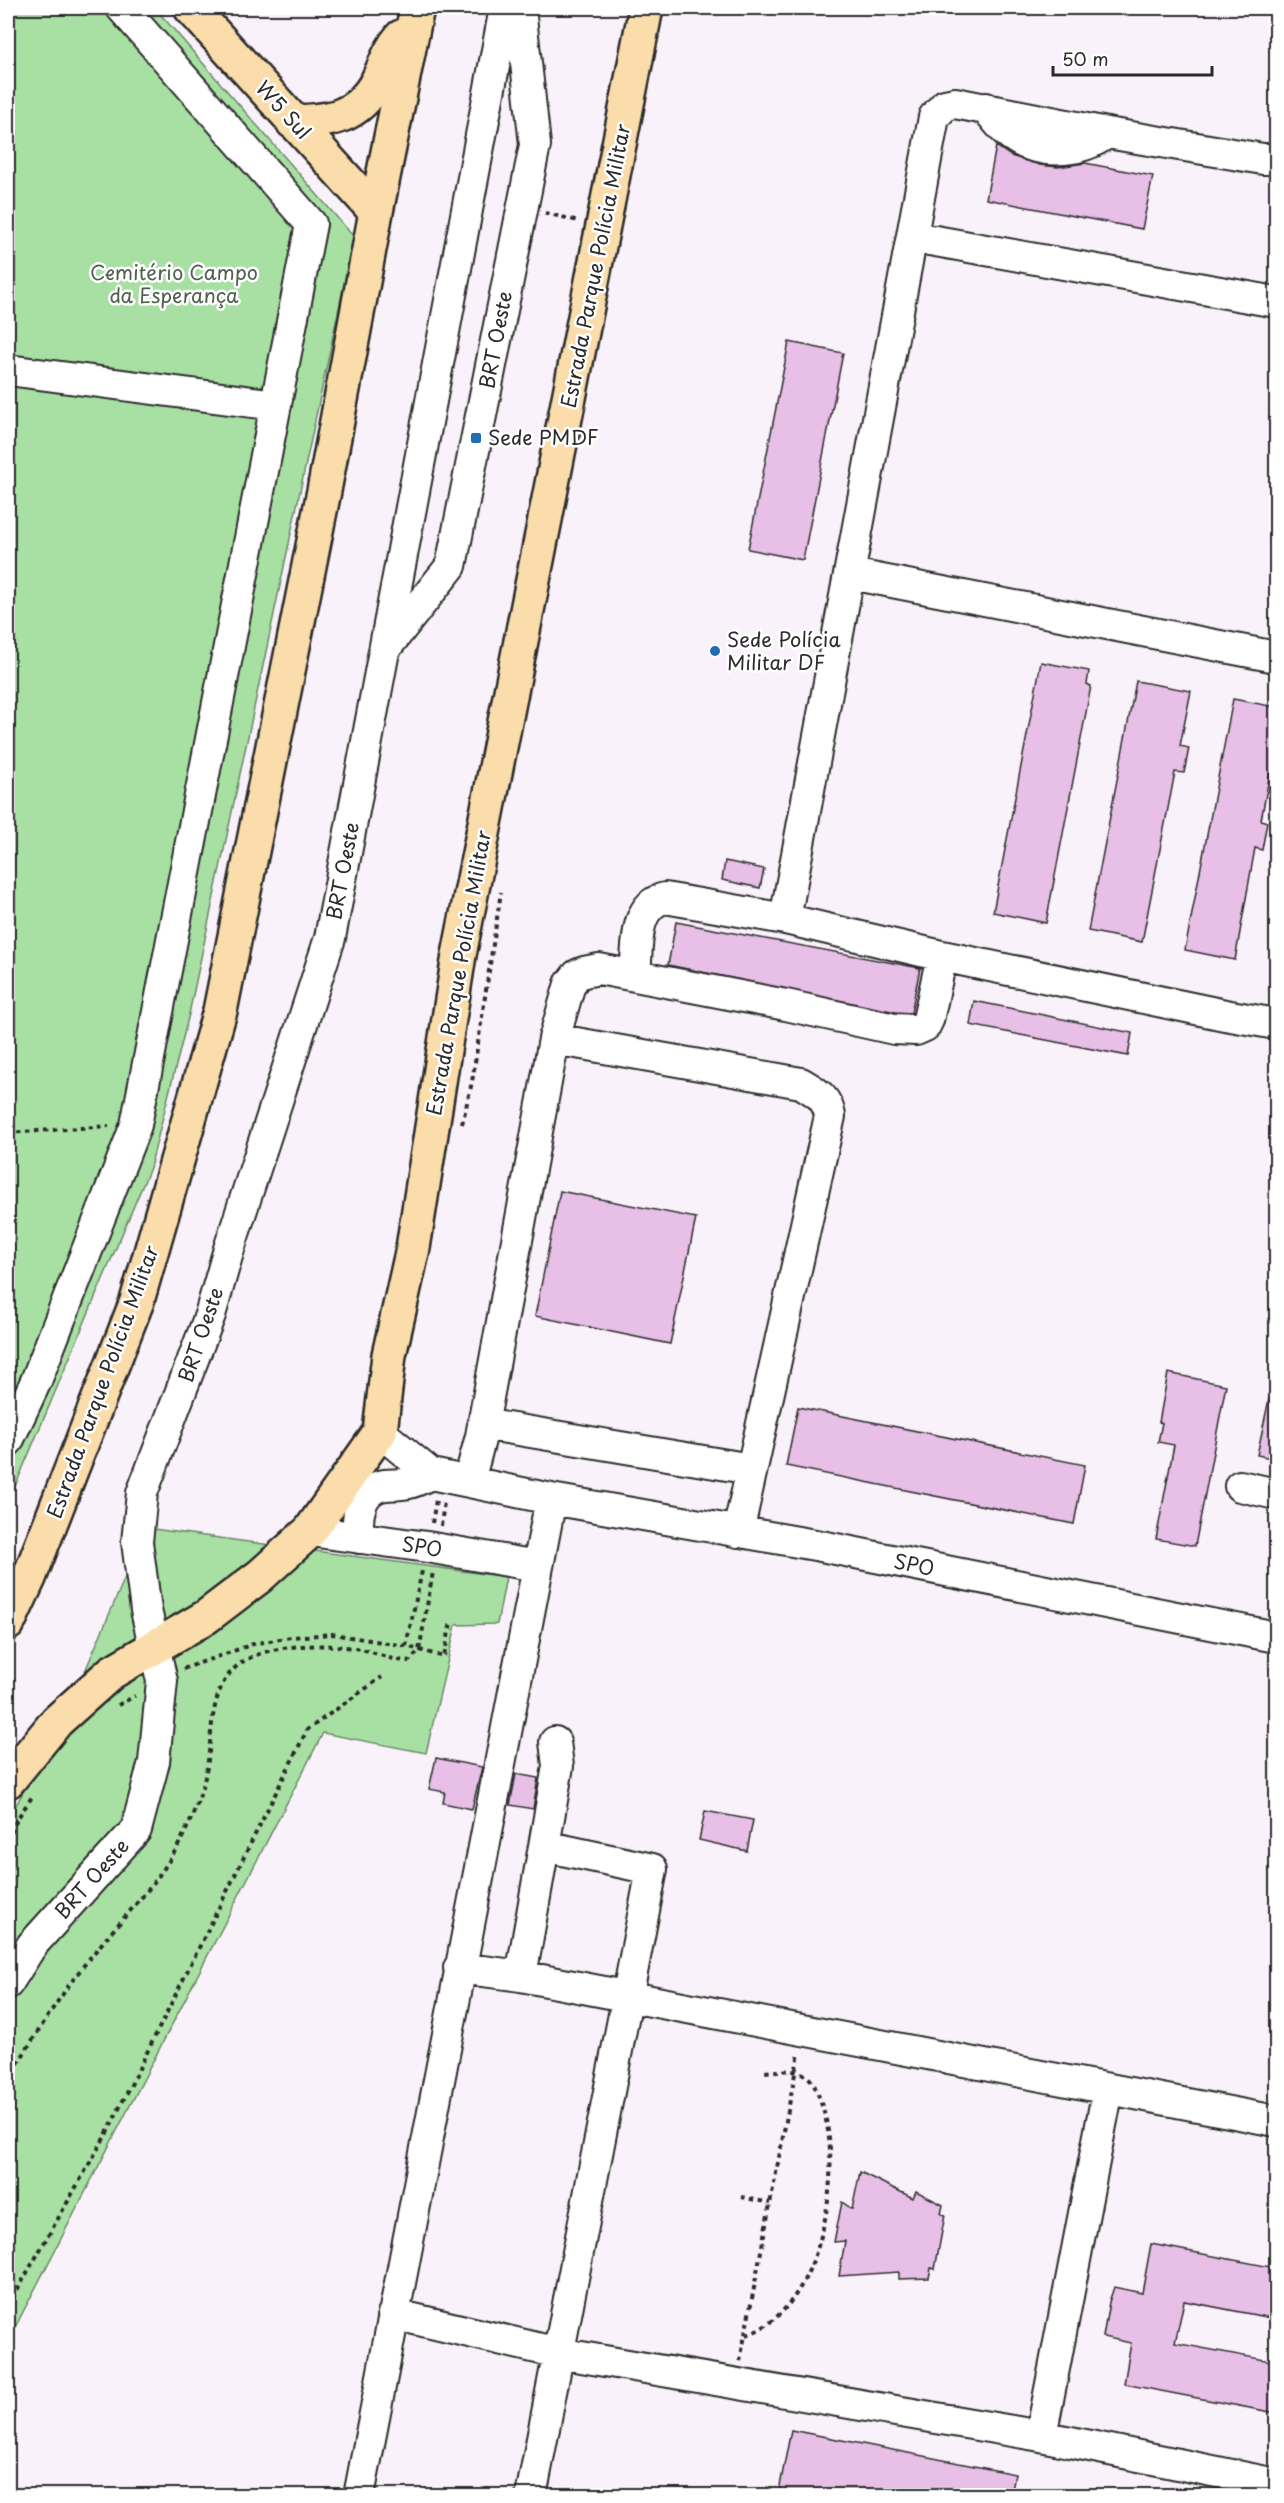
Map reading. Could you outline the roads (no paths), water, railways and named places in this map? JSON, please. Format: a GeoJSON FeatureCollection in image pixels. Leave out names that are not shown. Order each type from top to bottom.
{"type":"FeatureCollection","features":[{"type":"Feature","properties":{"kind":"main road","name":"W5 Sul"},"geometry":{"type":"LineString","coordinates":[[191,8],[376,212]]}},
{"type":"Feature","properties":{"kind":"main road"},"geometry":{"type":"LineString","coordinates":[[620,146],[614,122],[614,106],[629,8]]}},
{"type":"Feature","properties":{"kind":"main road","name":"Estrada Parque Polícia Militar"},"geometry":{"type":"LineString","coordinates":[[22,1786],[57,1721],[112,1672],[206,1617],[260,1576],[310,1531],[380,1432],[390,1355],[413,1248],[459,956],[646,8]]}},
{"type":"Feature","properties":{"kind":"main road"},"geometry":{"type":"LineString","coordinates":[[293,122],[328,119],[341,116],[356,108],[376,83],[391,48],[415,15]]}},
{"type":"Feature","properties":{"kind":"main road","name":"Estrada Parque Polícia Militar"},"geometry":{"type":"LineString","coordinates":[[8,1623],[29,1578],[137,1301],[220,1011],[324,491],[415,15]]}},
{"type":"Feature","properties":{"kind":"street"},"geometry":{"type":"LineString","coordinates":[[8,1441],[36,1381],[136,1125],[311,224],[122,8]]}},
{"type":"Feature","properties":{"kind":"street","name":"BRT Oeste"},"geometry":{"type":"LineString","coordinates":[[8,1983],[32,1945],[136,1830],[154,1762],[162,1681],[146,1610],[136,1542],[142,1492],[210,1315],[229,1249],[330,938],[505,8]]}},
{"type":"Feature","properties":{"kind":"street","name":"BRT Oeste"},"geometry":{"type":"LineString","coordinates":[[384,650],[450,566],[535,145],[520,8]]}},
{"type":"Feature","properties":{"kind":"street"},"geometry":{"type":"LineString","coordinates":[[785,919],[851,574],[934,117],[940,109],[951,103],[1107,133],[1263,159],[1276,159]]}},
{"type":"Feature","properties":{"kind":"street"},"geometry":{"type":"LineString","coordinates":[[913,237],[1276,302]]}},
{"type":"Feature","properties":{"kind":"street"},"geometry":{"type":"LineString","coordinates":[[8,370],[276,405]]}},
{"type":"Feature","properties":{"kind":"street"},"geometry":{"type":"LineString","coordinates":[[851,574],[1276,657]]}},
{"type":"Feature","properties":{"kind":"street"},"geometry":{"type":"LineString","coordinates":[[635,975],[642,914],[660,899],[675,899],[785,919],[942,956],[1276,1024]]}},
{"type":"Feature","properties":{"kind":"street"},"geometry":{"type":"LineString","coordinates":[[470,1481],[483,1424],[554,1039],[570,984],[577,975],[599,969],[885,1027],[916,1030],[925,1026],[928,1020],[942,956]]}},
{"type":"Feature","properties":{"kind":"street"},"geometry":{"type":"LineString","coordinates":[[554,1039],[801,1083],[818,1093],[827,1103],[830,1116],[738,1532]]}},
{"type":"Feature","properties":{"kind":"street"},"geometry":{"type":"LineString","coordinates":[[483,1424],[751,1469]]}},
{"type":"Feature","properties":{"kind":"street","name":"SPO"},"geometry":{"type":"LineString","coordinates":[[380,1432],[432,1474],[550,1500],[821,1546],[1276,1637]]}},
{"type":"Feature","properties":{"kind":"street"},"geometry":{"type":"LineString","coordinates":[[359,1538],[357,1523],[359,1507],[368,1492],[384,1485],[410,1483],[432,1474]]}},
{"type":"Feature","properties":{"kind":"street"},"geometry":{"type":"LineString","coordinates":[[1240,1486],[1276,1494]]}},
{"type":"Feature","properties":{"kind":"street"},"geometry":{"type":"LineString","coordinates":[[358,2496],[550,1500]]}},
{"type":"Feature","properties":{"kind":"street","name":"SPO"},"geometry":{"type":"LineString","coordinates":[[310,1531],[427,1547],[537,1566]]}},
{"type":"Feature","properties":{"kind":"street"},"geometry":{"type":"LineString","coordinates":[[521,1976],[558,1766],[555,1743]]}},
{"type":"Feature","properties":{"kind":"street"},"geometry":{"type":"LineString","coordinates":[[531,2496],[625,1997],[652,1869],[544,1846]]}},
{"type":"Feature","properties":{"kind":"street"},"geometry":{"type":"LineString","coordinates":[[459,1968],[521,1976],[1276,2121]]}},
{"type":"Feature","properties":{"kind":"street"},"geometry":{"type":"LineString","coordinates":[[1041,2436],[1108,2089]]}},
{"type":"Feature","properties":{"kind":"street"},"geometry":{"type":"LineString","coordinates":[[393,2314],[558,2353],[1041,2436],[1276,2484]]}},
{"type":"Feature","properties":{"kind":"place","name":"Sede PMDF"},"geometry":{"type":"Point","coordinates":[476,438]}},
{"type":"Feature","properties":{"kind":"place","name":"Sede Polícia Militar DF"},"geometry":{"type":"Point","coordinates":[715,651]}},
{"type":"Feature","properties":{"kind":"park label","name":"Cemitério Campo da Esperança"},"geometry":{"type":"Point","coordinates":[174,284]}}]}
